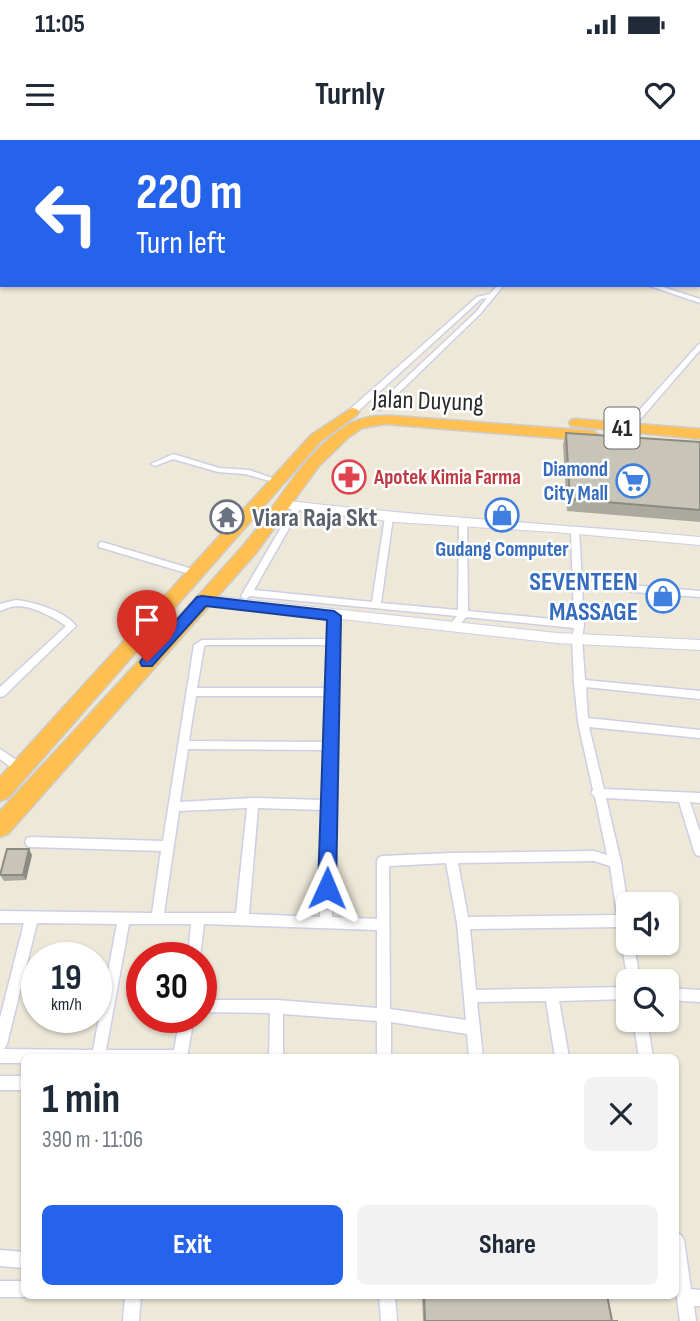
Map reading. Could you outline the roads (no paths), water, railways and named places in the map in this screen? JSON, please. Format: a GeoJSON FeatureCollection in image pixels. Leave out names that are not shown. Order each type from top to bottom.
{"type":"FeatureCollection","features":[{"type":"Feature","properties":{"kind":"highway","name":"Jalan Duyung"},"geometry":{"type":"LineString","coordinates":[[0,792],[316,438],[352,412],[378,408],[636,432],[700,444]]}},
{"type":"Feature","properties":{"kind":"highway","name":"Jalan Duyung"},"geometry":{"type":"LineString","coordinates":[[0,827],[259,536],[289,506],[342,435],[356,425],[370,421],[395,420],[636,432]]}},
{"type":"Feature","properties":{"kind":"highway","name":"Jalan Duyung"},"geometry":{"type":"LineString","coordinates":[[673,437],[700,434]]}},
{"type":"Feature","properties":{"kind":"highway"},"geometry":{"type":"LineString","coordinates":[[234,530],[233,535],[240,541],[249,541],[259,536]]}},
{"type":"Feature","properties":{"kind":"highway"},"geometry":{"type":"LineString","coordinates":[[213,555],[219,550],[232,549],[240,556],[238,562]]}},
{"type":"Feature","properties":{"kind":"street"},"geometry":{"type":"LineString","coordinates":[[378,408],[495,295],[500,287]]}},
{"type":"Feature","properties":{"kind":"street"},"geometry":{"type":"LineString","coordinates":[[656,287],[700,301]]}},
{"type":"Feature","properties":{"kind":"street"},"geometry":{"type":"LineString","coordinates":[[352,412],[479,298],[495,295]]}},
{"type":"Feature","properties":{"kind":"street"},"geometry":{"type":"LineString","coordinates":[[636,432],[700,346]]}},
{"type":"Feature","properties":{"kind":"street"},"geometry":{"type":"LineString","coordinates":[[155,464],[173,456],[218,470],[246,472],[277,481]]}},
{"type":"Feature","properties":{"kind":"street"},"geometry":{"type":"LineString","coordinates":[[244,599],[289,506],[389,517],[700,541]]}},
{"type":"Feature","properties":{"kind":"street"},"geometry":{"type":"LineString","coordinates":[[373,609],[389,517]]}},
{"type":"Feature","properties":{"kind":"street"},"geometry":{"type":"LineString","coordinates":[[459,620],[463,523]]}},
{"type":"Feature","properties":{"kind":"street"},"geometry":{"type":"LineString","coordinates":[[575,531],[579,683],[583,722],[620,892]]}},
{"type":"Feature","properties":{"kind":"street"},"geometry":{"type":"LineString","coordinates":[[102,545],[196,573]]}},
{"type":"Feature","properties":{"kind":"street"},"geometry":{"type":"LineString","coordinates":[[576,584],[700,594]]}},
{"type":"Feature","properties":{"kind":"street"},"geometry":{"type":"LineString","coordinates":[[244,599],[334,616],[373,609]]}},
{"type":"Feature","properties":{"kind":"street"},"geometry":{"type":"LineString","coordinates":[[202,600],[244,599],[373,609],[700,645]]}},
{"type":"Feature","properties":{"kind":"street"},"geometry":{"type":"LineString","coordinates":[[0,608],[10,602],[26,604],[67,621],[71,626],[0,693]]}},
{"type":"Feature","properties":{"kind":"street"},"geometry":{"type":"LineString","coordinates":[[326,924],[334,616]]}},
{"type":"Feature","properties":{"kind":"street"},"geometry":{"type":"LineString","coordinates":[[157,917],[199,645],[205,642],[333,642]]}},
{"type":"Feature","properties":{"kind":"street"},"geometry":{"type":"LineString","coordinates":[[579,683],[700,695]]}},
{"type":"Feature","properties":{"kind":"street"},"geometry":{"type":"LineString","coordinates":[[192,692],[330,692]]}},
{"type":"Feature","properties":{"kind":"street"},"geometry":{"type":"LineString","coordinates":[[583,722],[700,734]]}},
{"type":"Feature","properties":{"kind":"street"},"geometry":{"type":"LineString","coordinates":[[183,745],[330,746]]}},
{"type":"Feature","properties":{"kind":"street"},"geometry":{"type":"LineString","coordinates":[[0,753],[20,769]]}},
{"type":"Feature","properties":{"kind":"street"},"geometry":{"type":"LineString","coordinates":[[597,793],[700,797]]}},
{"type":"Feature","properties":{"kind":"street"},"geometry":{"type":"LineString","coordinates":[[683,796],[700,851]]}},
{"type":"Feature","properties":{"kind":"street"},"geometry":{"type":"LineString","coordinates":[[173,807],[253,803],[329,805]]}},
{"type":"Feature","properties":{"kind":"street"},"geometry":{"type":"LineString","coordinates":[[242,919],[253,803]]}},
{"type":"Feature","properties":{"kind":"street"},"geometry":{"type":"LineString","coordinates":[[31,842],[167,846]]}},
{"type":"Feature","properties":{"kind":"street"},"geometry":{"type":"LineString","coordinates":[[384,1054],[386,1013],[382,925],[383,861],[594,856],[615,862]]}},
{"type":"Feature","properties":{"kind":"street"},"geometry":{"type":"LineString","coordinates":[[451,858],[463,923],[477,1054]]}},
{"type":"Feature","properties":{"kind":"street"},"geometry":{"type":"LineString","coordinates":[[0,917],[157,917],[382,925]]}},
{"type":"Feature","properties":{"kind":"street"},"geometry":{"type":"LineString","coordinates":[[0,1044],[32,917]]}},
{"type":"Feature","properties":{"kind":"street"},"geometry":{"type":"LineString","coordinates":[[99,1054],[124,918]]}},
{"type":"Feature","properties":{"kind":"street"},"geometry":{"type":"LineString","coordinates":[[196,942],[198,919]]}},
{"type":"Feature","properties":{"kind":"street"},"geometry":{"type":"LineString","coordinates":[[463,923],[616,921]]}},
{"type":"Feature","properties":{"kind":"street"},"geometry":{"type":"LineString","coordinates":[[471,996],[616,993]]}},
{"type":"Feature","properties":{"kind":"street"},"geometry":{"type":"LineString","coordinates":[[552,995],[562,1054]]}},
{"type":"Feature","properties":{"kind":"street"},"geometry":{"type":"LineString","coordinates":[[679,995],[700,996]]}},
{"type":"Feature","properties":{"kind":"street"},"geometry":{"type":"LineString","coordinates":[[217,1006],[277,1006],[386,1013],[473,1028]]}},
{"type":"Feature","properties":{"kind":"street"},"geometry":{"type":"LineString","coordinates":[[276,1054],[277,1006]]}},
{"type":"Feature","properties":{"kind":"street"},"geometry":{"type":"LineString","coordinates":[[642,1032],[646,1054]]}},
{"type":"Feature","properties":{"kind":"street"},"geometry":{"type":"LineString","coordinates":[[181,1054],[184,1033]]}},
{"type":"Feature","properties":{"kind":"street"},"geometry":{"type":"LineString","coordinates":[[0,1056],[21,1056]]}},
{"type":"Feature","properties":{"kind":"street"},"geometry":{"type":"LineString","coordinates":[[0,1083],[21,1083]]}},
{"type":"Feature","properties":{"kind":"street"},"geometry":{"type":"LineString","coordinates":[[679,1251],[692,1297],[688,1321]]}},
{"type":"Feature","properties":{"kind":"street"},"geometry":{"type":"LineString","coordinates":[[0,1258],[21,1260]]}},
{"type":"Feature","properties":{"kind":"street"},"geometry":{"type":"LineString","coordinates":[[0,1289],[21,1289]]}},
{"type":"Feature","properties":{"kind":"street"},"geometry":{"type":"LineString","coordinates":[[131,1321],[133,1299]]}},
{"type":"Feature","properties":{"kind":"street"},"geometry":{"type":"LineString","coordinates":[[387,1299],[389,1321]]}},
{"type":"Feature","properties":{"kind":"place","name":"Apotek Kimia Farma"},"geometry":{"type":"Point","coordinates":[349,477]}},
{"type":"Feature","properties":{"kind":"place","name":"Diamond City Mall"},"geometry":{"type":"Point","coordinates":[633,481]}},
{"type":"Feature","properties":{"kind":"place","name":"Gudang Computer"},"geometry":{"type":"Point","coordinates":[502,515]}},
{"type":"Feature","properties":{"kind":"place","name":"Viara Raja Skt"},"geometry":{"type":"Point","coordinates":[227,517]}},
{"type":"Feature","properties":{"kind":"place","name":"SEVENTEEN MASSAGE"},"geometry":{"type":"Point","coordinates":[663,596]}}]}
